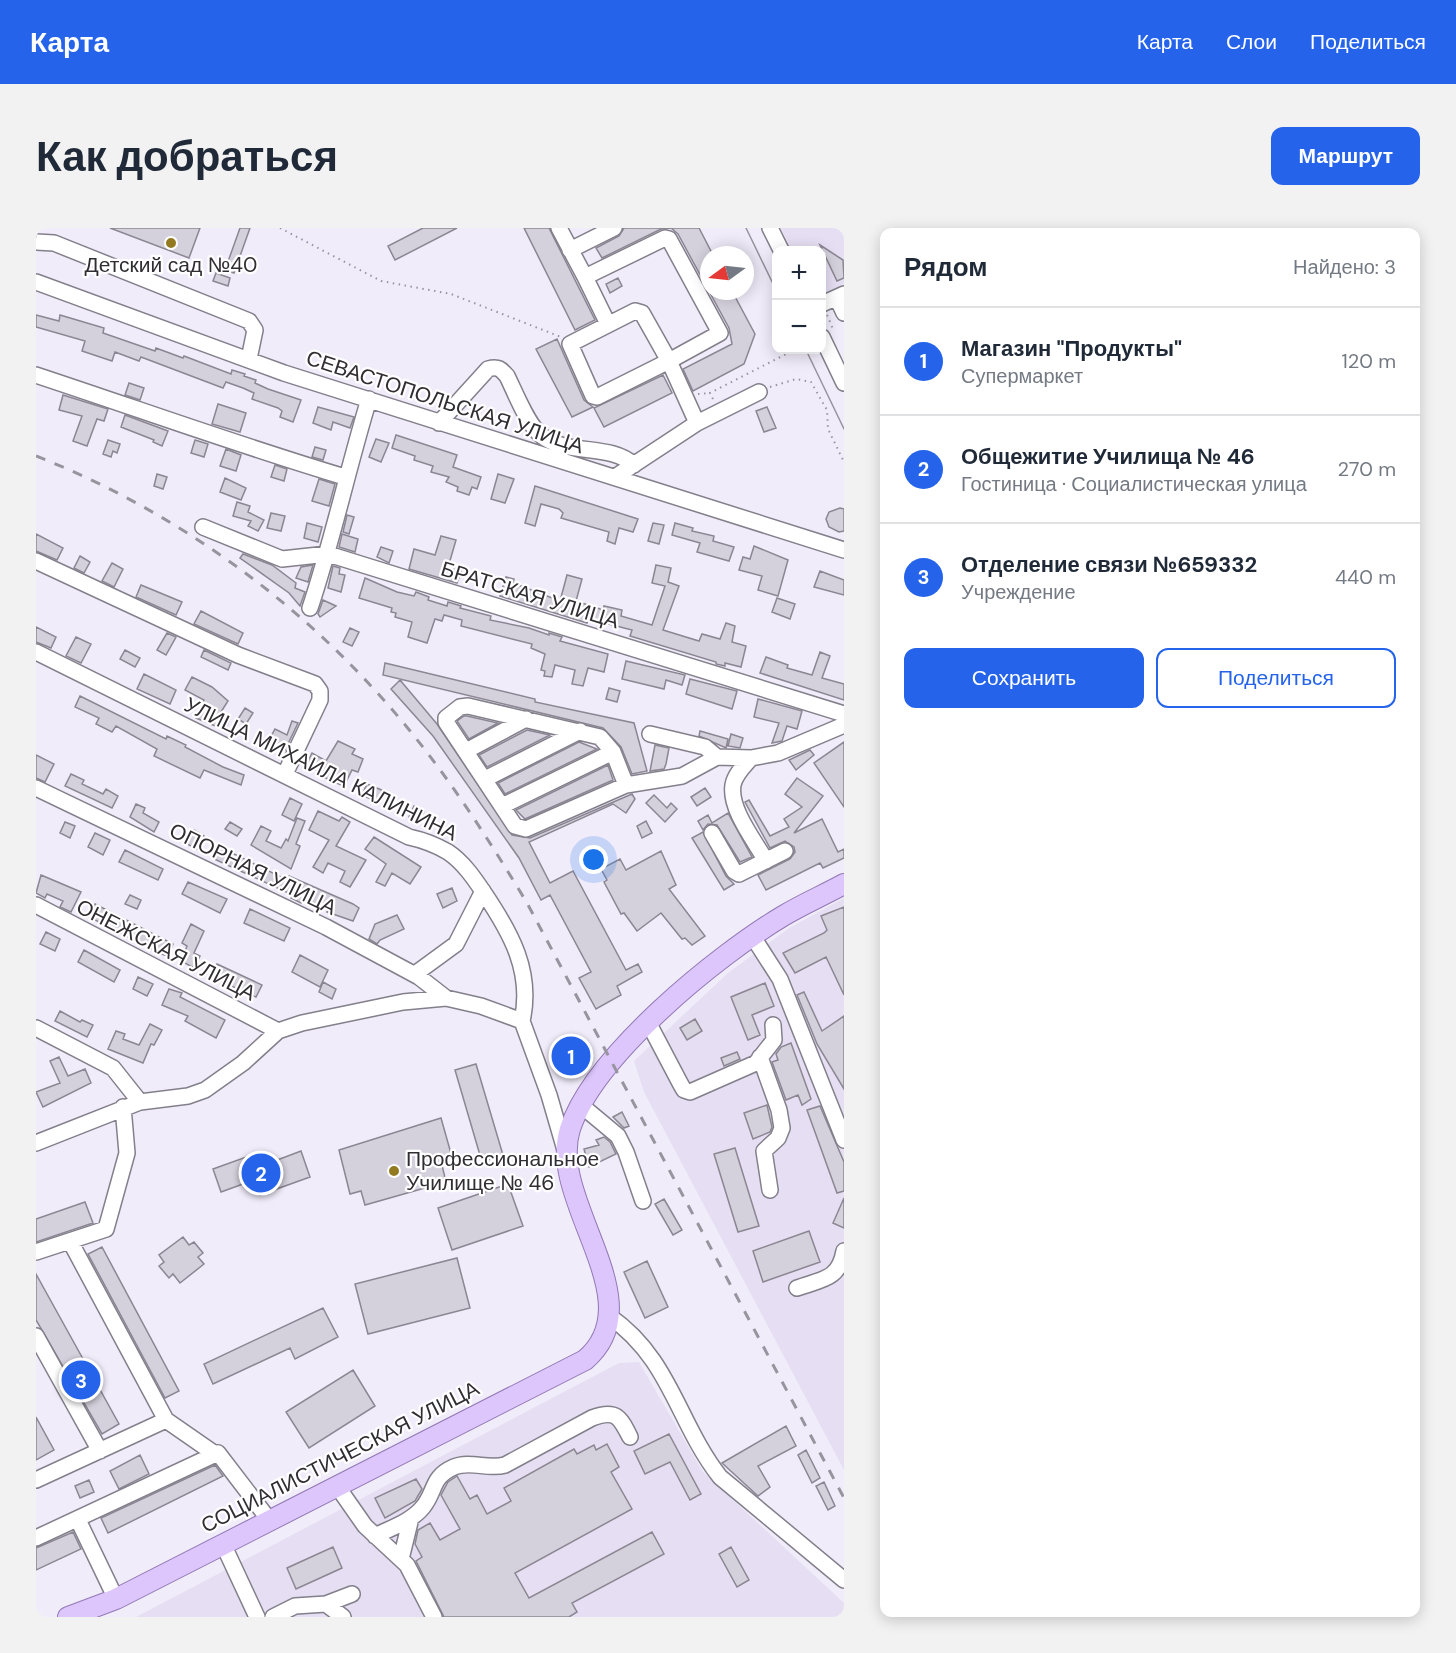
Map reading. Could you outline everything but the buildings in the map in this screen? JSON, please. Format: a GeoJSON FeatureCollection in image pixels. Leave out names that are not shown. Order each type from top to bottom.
{"type":"FeatureCollection","features":[{"type":"Feature","properties":{"kind":"main road","name":"СОЦИАЛИСТИЧЕСКАЯ УЛИЦА"},"geometry":{"type":"LineString","coordinates":[[68,1617],[116,1599],[585,1360],[601,1344],[609,1316],[609,1296],[585,1224],[566,1153],[570,1129],[582,1106],[612,1061],[698,977],[783,916],[844,884]]}},
{"type":"Feature","properties":{"kind":"street"},"geometry":{"type":"LineString","coordinates":[[559,228],[608,324]]}},
{"type":"Feature","properties":{"kind":"street"},"geometry":{"type":"LineString","coordinates":[[570,250],[614,228]]}},
{"type":"Feature","properties":{"kind":"street"},"geometry":{"type":"LineString","coordinates":[[770,228],[779,246]]}},
{"type":"Feature","properties":{"kind":"street"},"geometry":{"type":"LineString","coordinates":[[585,277],[665,238],[673,242],[720,333],[669,361],[597,397],[593,396],[570,348],[572,341],[640,311],[669,361],[697,423]]}},
{"type":"Feature","properties":{"kind":"street"},"geometry":{"type":"LineString","coordinates":[[36,242],[54,243],[249,321],[255,330],[249,359]]}},
{"type":"Feature","properties":{"kind":"street","name":"СЕВАСТОПОЛЬСКАЯ УЛИЦА"},"geometry":{"type":"LineString","coordinates":[[36,282],[249,359],[439,423],[844,550]]}},
{"type":"Feature","properties":{"kind":"street"},"geometry":{"type":"LineString","coordinates":[[826,307],[840,296],[844,313]]}},
{"type":"Feature","properties":{"kind":"street"},"geometry":{"type":"LineString","coordinates":[[826,345],[844,383]]}},
{"type":"Feature","properties":{"kind":"street"},"geometry":{"type":"LineString","coordinates":[[439,423],[488,369],[494,367],[501,369],[507,376],[541,435],[565,446],[623,457],[633,465]]}},
{"type":"Feature","properties":{"kind":"street"},"geometry":{"type":"LineString","coordinates":[[36,375],[123,403],[232,443],[345,477]]}},
{"type":"Feature","properties":{"kind":"street"},"geometry":{"type":"LineString","coordinates":[[615,477],[697,423],[759,392]]}},
{"type":"Feature","properties":{"kind":"street"},"geometry":{"type":"LineString","coordinates":[[309,608],[328,554],[345,477],[369,399]]}},
{"type":"Feature","properties":{"kind":"street","name":"БРАТСКАЯ УЛИЦА"},"geometry":{"type":"LineString","coordinates":[[203,527],[282,559],[328,554],[844,714]]}},
{"type":"Feature","properties":{"kind":"street"},"geometry":{"type":"LineString","coordinates":[[36,561],[238,655],[315,684],[320,691],[320,700],[285,774]]}},
{"type":"Feature","properties":{"kind":"street","name":"УЛИЦА МИХАИЛА КАЛИНИНА"},"geometry":{"type":"LineString","coordinates":[[36,652],[409,837],[448,853],[459,861],[483,891],[518,952],[526,988],[522,1021]]}},
{"type":"Feature","properties":{"kind":"street"},"geometry":{"type":"LineString","coordinates":[[626,784],[612,752],[600,737],[468,706],[460,707],[446,717],[446,722],[515,826],[526,829],[626,784],[682,776],[717,757],[751,758],[788,750],[844,724]]}},
{"type":"Feature","properties":{"kind":"street"},"geometry":{"type":"LineString","coordinates":[[466,751],[526,719]]}},
{"type":"Feature","properties":{"kind":"street"},"geometry":{"type":"LineString","coordinates":[[485,779],[580,731]]}},
{"type":"Feature","properties":{"kind":"street"},"geometry":{"type":"LineString","coordinates":[[650,734],[698,745],[717,757]]}},
{"type":"Feature","properties":{"kind":"street"},"geometry":{"type":"LineString","coordinates":[[502,806],[612,752]]}},
{"type":"Feature","properties":{"kind":"street"},"geometry":{"type":"LineString","coordinates":[[751,758],[737,774],[732,786],[739,812],[766,861]]}},
{"type":"Feature","properties":{"kind":"street","name":"ОПОРНАЯ УЛИЦА"},"geometry":{"type":"LineString","coordinates":[[36,788],[326,927],[415,974],[446,998]]}},
{"type":"Feature","properties":{"kind":"street"},"geometry":{"type":"LineString","coordinates":[[712,833],[737,873],[785,851]]}},
{"type":"Feature","properties":{"kind":"street"},"geometry":{"type":"LineString","coordinates":[[415,974],[456,944],[483,891]]}},
{"type":"Feature","properties":{"kind":"street","name":"ОНЕЖСКАЯ УЛИЦА"},"geometry":{"type":"LineString","coordinates":[[36,905],[278,1031]]}},
{"type":"Feature","properties":{"kind":"street"},"geometry":{"type":"LineString","coordinates":[[753,937],[780,979],[844,1140]]}},
{"type":"Feature","properties":{"kind":"street"},"geometry":{"type":"LineString","coordinates":[[36,1143],[123,1107],[140,1102],[188,1096],[205,1090],[243,1063],[278,1031],[302,1023],[403,1002],[446,998],[481,1006],[522,1021]]}},
{"type":"Feature","properties":{"kind":"street","name":"СОЦИАЛИСТИЧЕСКАЯ УЛИЦА"},"geometry":{"type":"LineString","coordinates":[[522,1021],[549,1095],[566,1153]]}},
{"type":"Feature","properties":{"kind":"street"},"geometry":{"type":"LineString","coordinates":[[649,1024],[687,1092],[695,1092],[744,1070],[760,1057],[774,1040],[773,1025]]}},
{"type":"Feature","properties":{"kind":"street"},"geometry":{"type":"LineString","coordinates":[[36,1028],[113,1068],[140,1102]]}},
{"type":"Feature","properties":{"kind":"street"},"geometry":{"type":"LineString","coordinates":[[760,1057],[782,1122],[778,1138],[764,1151],[771,1190]]}},
{"type":"Feature","properties":{"kind":"street"},"geometry":{"type":"LineString","coordinates":[[582,1106],[612,1128],[623,1144],[643,1201]]}},
{"type":"Feature","properties":{"kind":"street"},"geometry":{"type":"LineString","coordinates":[[36,1252],[106,1229],[127,1154],[123,1107]]}},
{"type":"Feature","properties":{"kind":"street"},"geometry":{"type":"LineString","coordinates":[[70,1241],[166,1420],[215,1454],[218,1453],[270,1521]]}},
{"type":"Feature","properties":{"kind":"street"},"geometry":{"type":"LineString","coordinates":[[797,1288],[837,1272],[842,1264],[844,1251]]}},
{"type":"Feature","properties":{"kind":"street"},"geometry":{"type":"LineString","coordinates":[[609,1316],[623,1326],[652,1355],[707,1460],[720,1477],[844,1580]]}},
{"type":"Feature","properties":{"kind":"street"},"geometry":{"type":"LineString","coordinates":[[36,1336],[100,1451]]}},
{"type":"Feature","properties":{"kind":"street"},"geometry":{"type":"LineString","coordinates":[[375,1536],[411,1518],[424,1506],[435,1481],[455,1467],[467,1465],[490,1468],[505,1465],[586,1421],[606,1413],[614,1414],[621,1420],[630,1437]]}},
{"type":"Feature","properties":{"kind":"street"},"geometry":{"type":"LineString","coordinates":[[37,1476],[100,1451],[166,1420]]}},
{"type":"Feature","properties":{"kind":"street"},"geometry":{"type":"LineString","coordinates":[[36,1538],[215,1454]]}},
{"type":"Feature","properties":{"kind":"street"},"geometry":{"type":"LineString","coordinates":[[337,1486],[359,1519],[401,1559],[411,1572],[434,1617]]}},
{"type":"Feature","properties":{"kind":"street"},"geometry":{"type":"LineString","coordinates":[[401,1559],[411,1518]]}},
{"type":"Feature","properties":{"kind":"street"},"geometry":{"type":"LineString","coordinates":[[80,1524],[116,1599]]}},
{"type":"Feature","properties":{"kind":"street"},"geometry":{"type":"LineString","coordinates":[[223,1544],[257,1617]]}},
{"type":"Feature","properties":{"kind":"street"},"geometry":{"type":"LineString","coordinates":[[273,1617],[295,1606],[326,1604],[352,1594]]}},
{"type":"Feature","properties":{"kind":"street"},"geometry":{"type":"LineString","coordinates":[[326,1604],[344,1617]]}},
{"type":"Feature","properties":{"kind":"path"},"geometry":{"type":"LineString","coordinates":[[280,228],[381,281],[452,294],[572,341]]}},
{"type":"Feature","properties":{"kind":"path"},"geometry":{"type":"LineString","coordinates":[[826,313],[834,331],[826,335]]}},
{"type":"Feature","properties":{"kind":"path"},"geometry":{"type":"LineString","coordinates":[[720,412],[710,393],[786,354]]}},
{"type":"Feature","properties":{"kind":"path"},"geometry":{"type":"LineString","coordinates":[[759,392],[796,380],[811,382],[826,410],[828,429],[844,462]]}},
{"type":"Feature","properties":{"kind":"shaded area"},"geometry":{"type":"Polygon","coordinates":[[[781,228],[844,228],[844,284],[826,292],[826,246],[789,246],[781,228]]]}},
{"type":"Feature","properties":{"kind":"shaded area"},"geometry":{"type":"Polygon","coordinates":[[[844,898],[844,1470],[644,1092],[634,1061],[728,973],[789,928],[844,898]]]}},
{"type":"Feature","properties":{"kind":"shaded area"},"geometry":{"type":"Polygon","coordinates":[[[639,1362],[703,1472],[844,1603],[844,1617],[136,1617],[619,1363],[639,1362]]]}},
{"type":"Feature","properties":{"kind":"tram line"},"geometry":{"type":"LineString","coordinates":[[746,228],[772,282]]}},
{"type":"Feature","properties":{"kind":"tram line"},"geometry":{"type":"LineString","coordinates":[[808,354],[844,429]]}},
{"type":"Feature","properties":{"kind":"railway"},"geometry":{"type":"LineString","coordinates":[[36,456],[88,478],[138,504],[235,565],[323,638],[363,678],[419,742],[468,809],[527,903],[844,1498]]}},
{"type":"Feature","properties":{"kind":"place","name":"Детский сад №40"},"geometry":{"type":"Point","coordinates":[171,243]}},
{"type":"Feature","properties":{"kind":"place","name":"Магазин \"Продукты\""},"geometry":{"type":"Point","coordinates":[571,1056]}},
{"type":"Feature","properties":{"kind":"place","name":"Профессиональное Училище № 46"},"geometry":{"type":"Point","coordinates":[394,1171]}},
{"type":"Feature","properties":{"kind":"place","name":"Общежитие Училища № 46"},"geometry":{"type":"Point","coordinates":[261,1173]}},
{"type":"Feature","properties":{"kind":"place","name":"Отделение связи №659332"},"geometry":{"type":"Point","coordinates":[81,1380]}}]}
